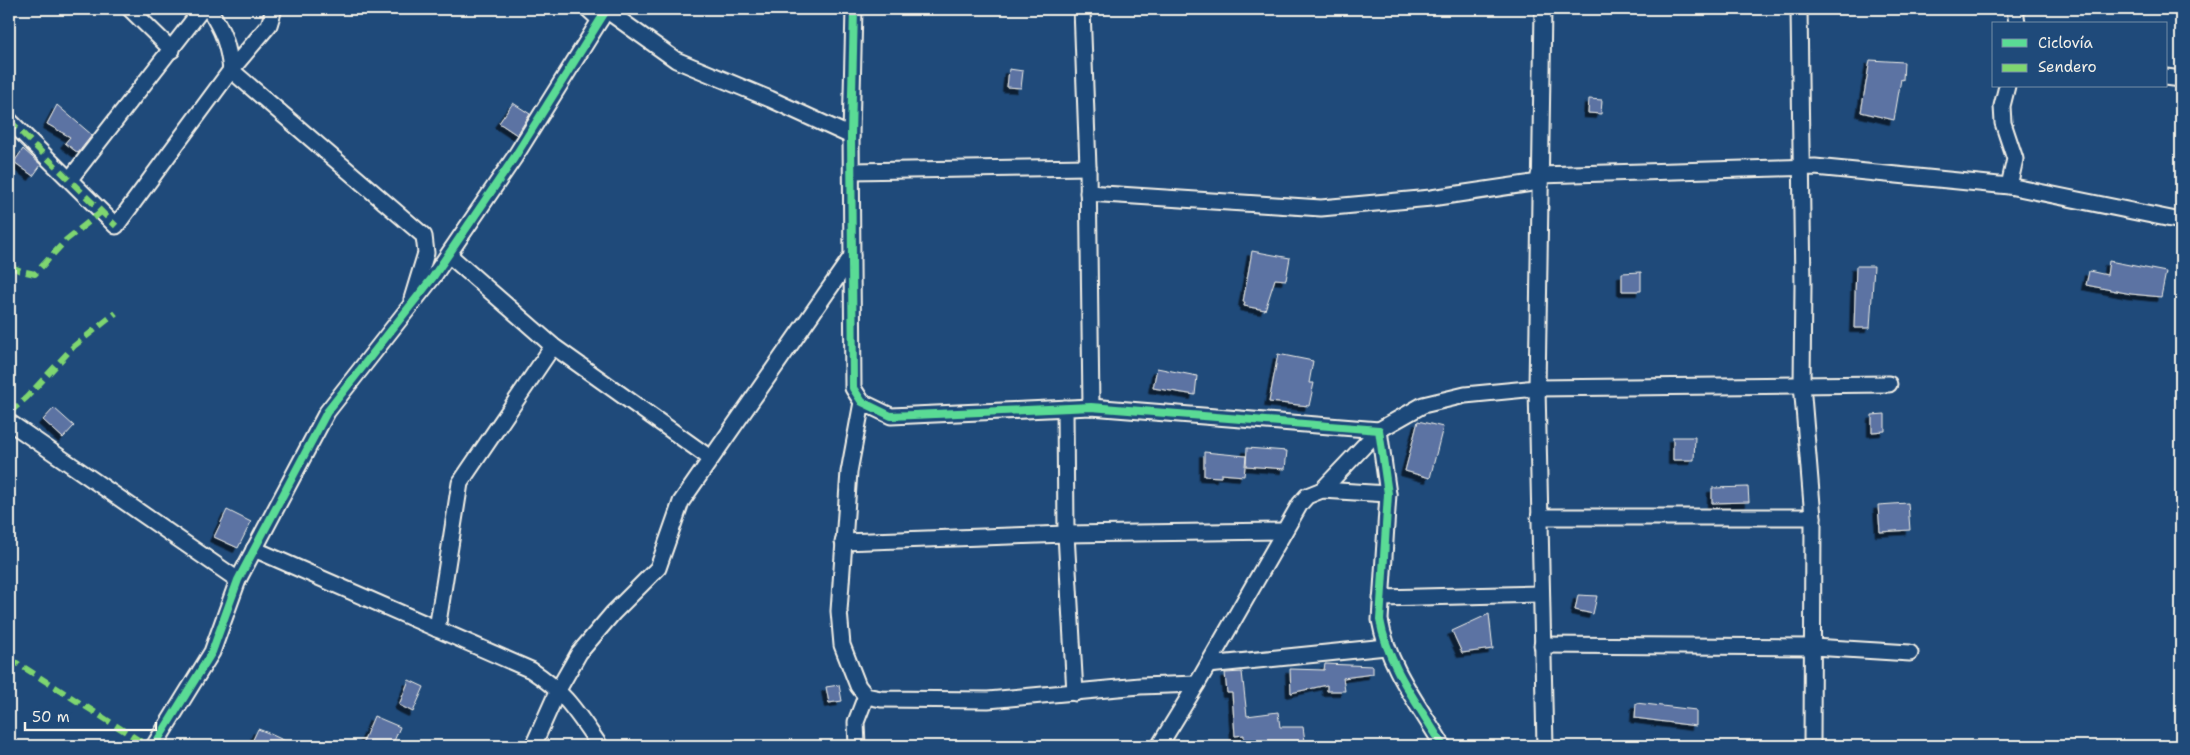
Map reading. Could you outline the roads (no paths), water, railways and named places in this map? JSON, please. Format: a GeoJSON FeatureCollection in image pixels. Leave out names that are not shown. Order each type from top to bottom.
{"type":"FeatureCollection","features":[{"type":"Feature","properties":{"kind":"street"},"geometry":{"type":"LineString","coordinates":[[130,9],[172,50]]}},
{"type":"Feature","properties":{"kind":"street"},"geometry":{"type":"LineString","coordinates":[[70,179],[202,9]]}},
{"type":"Feature","properties":{"kind":"street"},"geometry":{"type":"LineString","coordinates":[[209,9],[223,31],[229,49],[231,70],[424,236],[426,252],[409,308]]}},
{"type":"Feature","properties":{"kind":"street"},"geometry":{"type":"LineString","coordinates":[[9,120],[116,226],[231,70],[269,24],[274,9]]}},
{"type":"Feature","properties":{"kind":"street"},"geometry":{"type":"LineString","coordinates":[[588,9],[604,13],[676,60],[770,99],[851,136]]}},
{"type":"Feature","properties":{"kind":"street"},"geometry":{"type":"LineString","coordinates":[[854,9],[851,136],[853,388],[862,402],[891,416],[1091,407],[1379,430]]}},
{"type":"Feature","properties":{"kind":"street"},"geometry":{"type":"LineString","coordinates":[[1082,9],[1088,167],[1091,407]]}},
{"type":"Feature","properties":{"kind":"street"},"geometry":{"type":"LineString","coordinates":[[1542,9],[1537,388],[1545,746]]}},
{"type":"Feature","properties":{"kind":"street"},"geometry":{"type":"LineString","coordinates":[[1798,9],[1802,384],[1813,516],[1812,746]]}},
{"type":"Feature","properties":{"kind":"street"},"geometry":{"type":"LineString","coordinates":[[2015,9],[2017,22]]}},
{"type":"Feature","properties":{"kind":"street"},"geometry":{"type":"LineString","coordinates":[[154,746],[212,652],[238,580],[327,412],[449,255],[514,158],[604,13]]}},
{"type":"Feature","properties":{"kind":"street"},"geometry":{"type":"LineString","coordinates":[[2168,77],[2181,79]]}},
{"type":"Feature","properties":{"kind":"street"},"geometry":{"type":"LineString","coordinates":[[2006,88],[2002,106],[2003,123],[2015,159],[2008,186]]}},
{"type":"Feature","properties":{"kind":"street"},"geometry":{"type":"LineString","coordinates":[[852,171],[1088,167]]}},
{"type":"Feature","properties":{"kind":"street"},"geometry":{"type":"LineString","coordinates":[[1088,193],[1322,208],[1431,198],[1539,178],[1801,167],[2008,186],[2181,221]]}},
{"type":"Feature","properties":{"kind":"street"},"geometry":{"type":"LineString","coordinates":[[449,255],[553,346],[710,458]]}},
{"type":"Feature","properties":{"kind":"street"},"geometry":{"type":"LineString","coordinates":[[533,746],[558,690],[579,653],[613,613],[658,568],[681,502],[852,256]]}},
{"type":"Feature","properties":{"kind":"street"},"geometry":{"type":"LineString","coordinates":[[437,629],[460,482],[553,346]]}},
{"type":"Feature","properties":{"kind":"street"},"geometry":{"type":"LineString","coordinates":[[1158,746],[1198,684],[1300,504],[1307,496],[1322,490],[1379,430],[1423,405],[1465,395],[1537,388],[1889,384]]}},
{"type":"Feature","properties":{"kind":"street"},"geometry":{"type":"LineString","coordinates":[[862,402],[849,472],[839,611],[842,645],[858,686],[866,696],[881,699],[988,700],[1140,686],[1198,684]]}},
{"type":"Feature","properties":{"kind":"street"},"geometry":{"type":"LineString","coordinates":[[1065,408],[1066,534],[1075,693]]}},
{"type":"Feature","properties":{"kind":"street"},"geometry":{"type":"LineString","coordinates":[[9,422],[238,580]]}},
{"type":"Feature","properties":{"kind":"street"},"geometry":{"type":"LineString","coordinates":[[1379,430],[1388,494],[1380,620],[1391,661],[1443,746]]}},
{"type":"Feature","properties":{"kind":"street"},"geometry":{"type":"LineString","coordinates":[[1322,490],[1388,494]]}},
{"type":"Feature","properties":{"kind":"street"},"geometry":{"type":"LineString","coordinates":[[1539,517],[1813,516]]}},
{"type":"Feature","properties":{"kind":"street"},"geometry":{"type":"LineString","coordinates":[[843,542],[1066,534],[1284,531]]}},
{"type":"Feature","properties":{"kind":"street"},"geometry":{"type":"LineString","coordinates":[[254,549],[531,670],[551,683],[572,705],[600,746]]}},
{"type":"Feature","properties":{"kind":"street"},"geometry":{"type":"LineString","coordinates":[[1382,598],[1541,594]]}},
{"type":"Feature","properties":{"kind":"street"},"geometry":{"type":"LineString","coordinates":[[1542,645],[1812,647],[1910,653]]}},
{"type":"Feature","properties":{"kind":"street"},"geometry":{"type":"LineString","coordinates":[[1208,665],[1386,647]]}},
{"type":"Feature","properties":{"kind":"street"},"geometry":{"type":"LineString","coordinates":[[857,746],[856,722],[866,696]]}}]}
